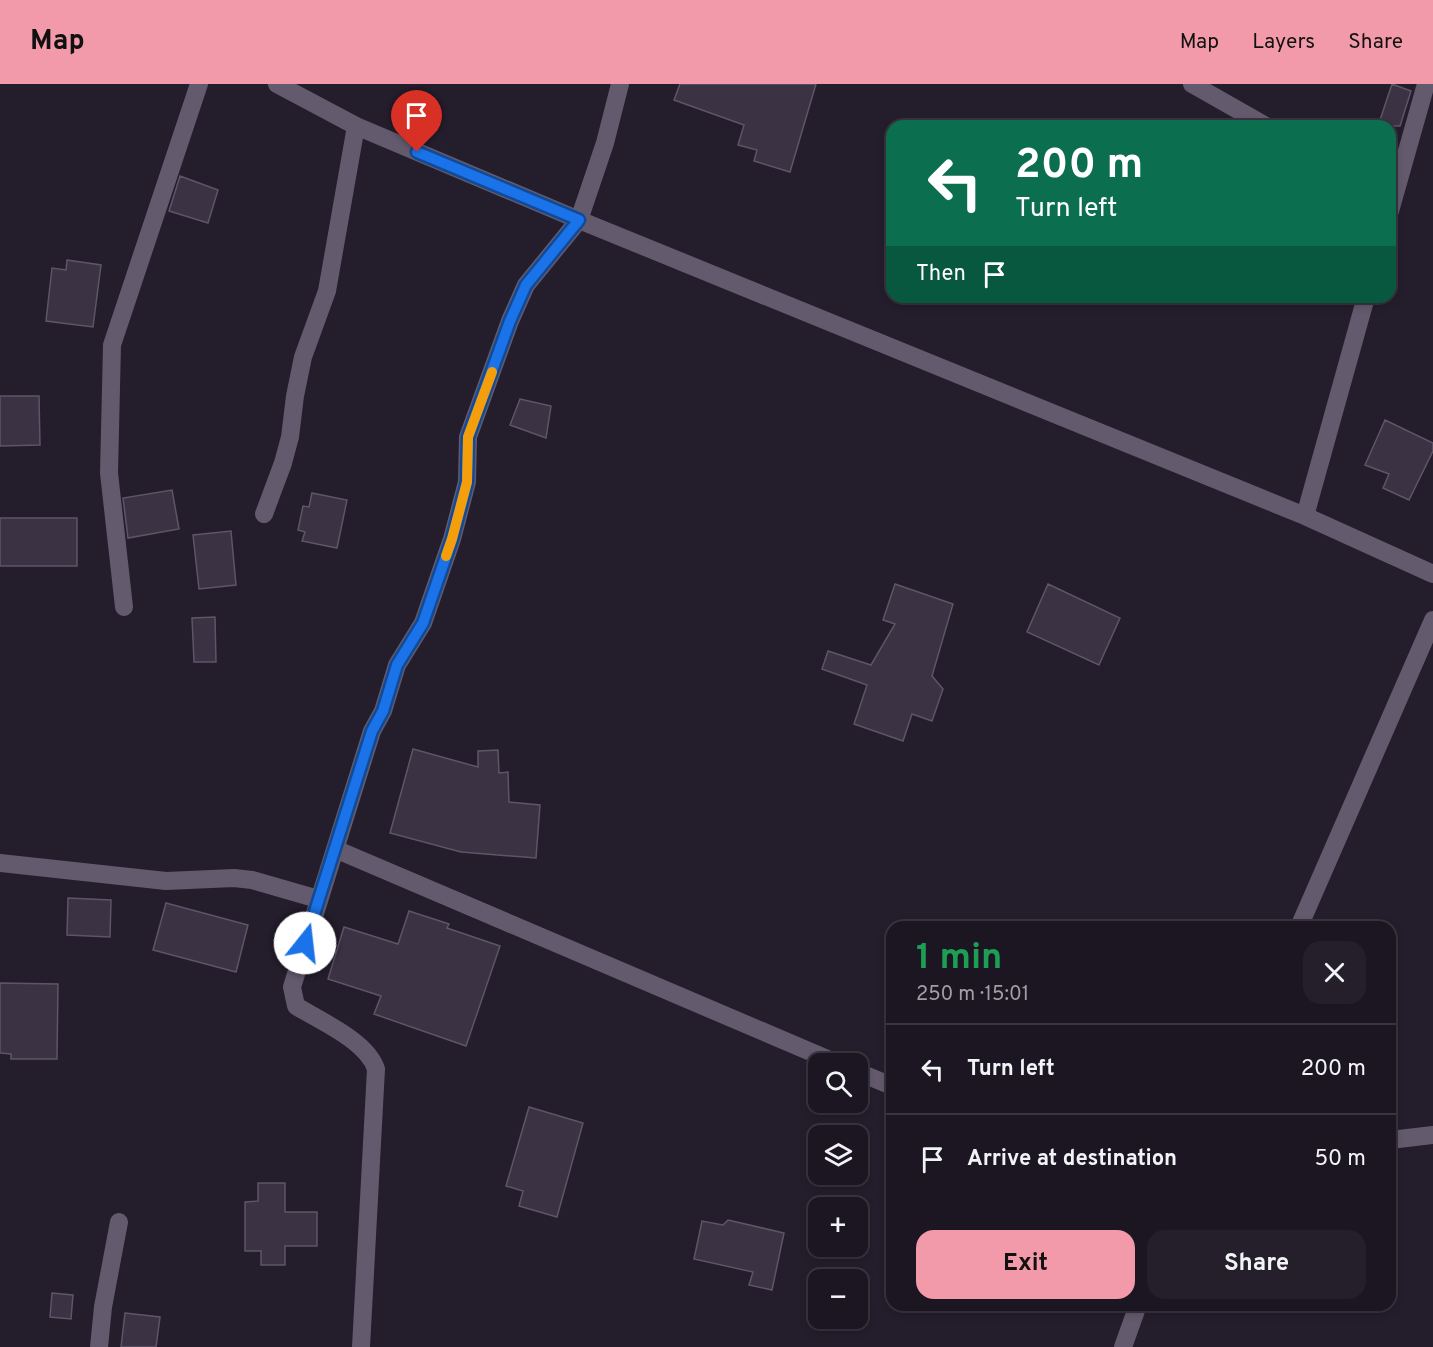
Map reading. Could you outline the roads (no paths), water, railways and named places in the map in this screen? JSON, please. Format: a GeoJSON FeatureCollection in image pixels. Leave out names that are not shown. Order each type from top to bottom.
{"type":"FeatureCollection","features":[{"type":"Feature","properties":{"kind":"street"},"geometry":{"type":"LineString","coordinates":[[124,607],[109,473],[112,345],[199,84]]}},
{"type":"Feature","properties":{"kind":"street"},"geometry":{"type":"LineString","coordinates":[[277,84],[356,126],[579,220],[1305,516],[1433,574]]}},
{"type":"Feature","properties":{"kind":"street"},"geometry":{"type":"LineString","coordinates":[[361,1347],[376,1069],[373,1058],[364,1048],[296,1006],[292,996],[292,987],[372,731],[383,711],[397,665],[423,623],[452,539],[467,482],[468,437],[510,321],[526,285],[579,220],[605,143],[620,84]]}},
{"type":"Feature","properties":{"kind":"street"},"geometry":{"type":"LineString","coordinates":[[1192,84],[1255,120]]}},
{"type":"Feature","properties":{"kind":"street"},"geometry":{"type":"LineString","coordinates":[[1396,182],[1426,84]]}},
{"type":"Feature","properties":{"kind":"street"},"geometry":{"type":"LineString","coordinates":[[264,514],[285,454],[303,357],[327,291],[356,126]]}},
{"type":"Feature","properties":{"kind":"street"},"geometry":{"type":"LineString","coordinates":[[1305,516],[1364,303]]}},
{"type":"Feature","properties":{"kind":"street"},"geometry":{"type":"LineString","coordinates":[[1302,921],[1433,620]]}},
{"type":"Feature","properties":{"kind":"street"},"geometry":{"type":"LineString","coordinates":[[335,849],[813,1053]]}},
{"type":"Feature","properties":{"kind":"street"},"geometry":{"type":"LineString","coordinates":[[0,864],[166,880],[234,878],[252,880],[318,899]]}},
{"type":"Feature","properties":{"kind":"street"},"geometry":{"type":"LineString","coordinates":[[868,1076],[886,1084]]}},
{"type":"Feature","properties":{"kind":"street"},"geometry":{"type":"LineString","coordinates":[[1396,1139],[1433,1135]]}},
{"type":"Feature","properties":{"kind":"street"},"geometry":{"type":"LineString","coordinates":[[99,1347],[103,1307],[119,1222]]}},
{"type":"Feature","properties":{"kind":"street"},"geometry":{"type":"LineString","coordinates":[[1123,1347],[1136,1311]]}}]}
